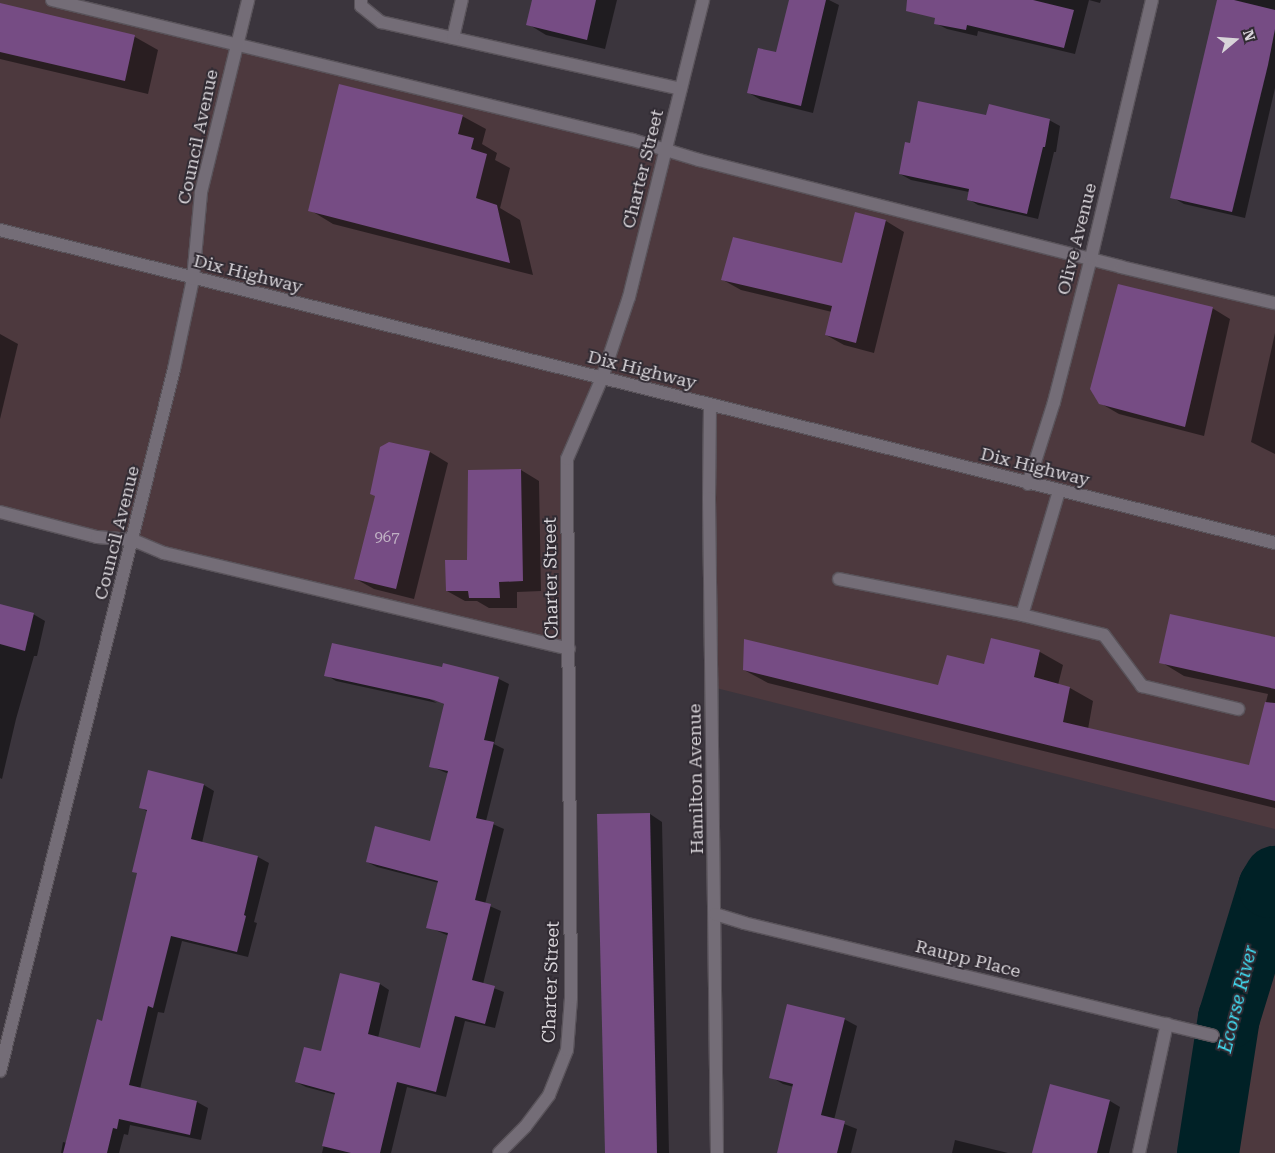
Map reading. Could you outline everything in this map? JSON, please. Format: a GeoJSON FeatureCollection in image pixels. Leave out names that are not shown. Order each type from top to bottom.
{"type":"FeatureCollection","features":[{"type":"Feature","properties":{"kind":"street"},"geometry":{"type":"LineString","coordinates":[[52,0],[666,149],[699,160],[1275,303]]}},
{"type":"Feature","properties":{"kind":"street","name":"Council Avenue"},"geometry":{"type":"LineString","coordinates":[[0,1070],[174,369],[193,279],[201,192],[248,0]]}},
{"type":"Feature","properties":{"kind":"street"},"geometry":{"type":"LineString","coordinates":[[361,0],[361,6],[381,22],[681,90]]}},
{"type":"Feature","properties":{"kind":"street"},"geometry":{"type":"LineString","coordinates":[[453,38],[462,0]]}},
{"type":"Feature","properties":{"kind":"street","name":"Charter Street"},"geometry":{"type":"LineString","coordinates":[[499,1153],[525,1127],[549,1095],[567,1050],[571,998],[568,459],[602,378],[629,297],[704,0]]}},
{"type":"Feature","properties":{"kind":"street","name":"Olive Avenue"},"geometry":{"type":"LineString","coordinates":[[1028,484],[1054,402],[1091,258],[1152,0]]}},
{"type":"Feature","properties":{"kind":"street","name":"Dix Highway"},"geometry":{"type":"LineString","coordinates":[[0,230],[1028,484],[1275,543]]}},
{"type":"Feature","properties":{"kind":"street","name":"Hamilton Avenue"},"geometry":{"type":"LineString","coordinates":[[710,405],[709,498],[715,914],[716,1153]]}},
{"type":"Feature","properties":{"kind":"street"},"geometry":{"type":"LineString","coordinates":[[1022,614],[1059,491]]}},
{"type":"Feature","properties":{"kind":"street"},"geometry":{"type":"LineString","coordinates":[[0,512],[97,537],[133,540],[164,553],[569,649]]}},
{"type":"Feature","properties":{"kind":"street"},"geometry":{"type":"LineString","coordinates":[[838,579],[1022,614],[1104,635],[1142,686],[1238,709]]}},
{"type":"Feature","properties":{"kind":"street","name":"Raupp Place"},"geometry":{"type":"LineString","coordinates":[[715,914],[744,923],[1213,1036]]}},
{"type":"Feature","properties":{"kind":"street"},"geometry":{"type":"LineString","coordinates":[[1139,1153],[1167,1024]]}},
{"type":"Feature","properties":{"kind":"shaded area"},"geometry":{"type":"Polygon","coordinates":[[[0,0],[52,0],[1275,303],[1275,829],[712,687],[710,405],[602,378],[567,459],[569,649],[0,512],[0,0]]]}},
{"type":"Feature","properties":{"kind":"shaded area"},"geometry":{"type":"Polygon","coordinates":[[[1275,877],[1275,1153],[1208,1153],[1229,1018],[1269,887],[1275,877]]]}},
{"type":"Feature","properties":{"kind":"building"},"geometry":{"type":"Polygon","coordinates":[[[532,0],[596,0],[587,40],[526,25],[532,0]]]}},
{"type":"Feature","properties":{"kind":"building"},"geometry":{"type":"Polygon","coordinates":[[[789,0],[826,0],[801,106],[747,93],[758,48],[776,52],[789,0]]]}},
{"type":"Feature","properties":{"kind":"building"},"geometry":{"type":"Polygon","coordinates":[[[907,0],[1033,0],[1074,10],[1064,48],[967,25],[966,30],[934,24],[935,18],[906,11],[907,0]]]}},
{"type":"Feature","properties":{"kind":"building"},"geometry":{"type":"Polygon","coordinates":[[[1217,0],[1234,0],[1275,10],[1275,29],[1268,65],[1232,212],[1170,198],[1217,0]]]}},
{"type":"Feature","properties":{"kind":"building"},"geometry":{"type":"Polygon","coordinates":[[[0,3],[135,35],[125,81],[0,52],[0,3]]]}},
{"type":"Feature","properties":{"kind":"building"},"geometry":{"type":"Polygon","coordinates":[[[339,84],[463,115],[458,134],[474,138],[471,149],[487,154],[476,198],[497,205],[510,263],[308,211],[339,84]]]}},
{"type":"Feature","properties":{"kind":"building"},"geometry":{"type":"Polygon","coordinates":[[[918,101],[986,115],[989,104],[1050,119],[1045,147],[1043,147],[1027,214],[967,200],[969,189],[899,174],[905,142],[910,143],[918,101]]]}},
{"type":"Feature","properties":{"kind":"building"},"geometry":{"type":"Polygon","coordinates":[[[855,212],[886,220],[856,343],[825,335],[832,306],[721,280],[733,237],[842,263],[855,212]]]}},
{"type":"Feature","properties":{"kind":"building"},"geometry":{"type":"Polygon","coordinates":[[[1118,284],[1213,307],[1185,427],[1099,404],[1090,389],[1118,284]]]}},
{"type":"Feature","properties":{"kind":"building"},"geometry":{"type":"Polygon","coordinates":[[[389,442],[430,451],[396,589],[354,579],[375,496],[370,494],[380,447],[389,442]]]}},
{"type":"Feature","properties":{"kind":"building"},"geometry":{"type":"Polygon","coordinates":[[[521,469],[523,581],[499,582],[500,598],[469,598],[468,591],[446,591],[445,560],[467,560],[468,470],[521,469]]]}},
{"type":"Feature","properties":{"kind":"building"},"geometry":{"type":"Polygon","coordinates":[[[0,604],[34,613],[25,651],[0,644],[0,604]]]}},
{"type":"Feature","properties":{"kind":"building"},"geometry":{"type":"Polygon","coordinates":[[[1170,614],[1275,637],[1275,689],[1159,663],[1170,614]]]}},
{"type":"Feature","properties":{"kind":"building"},"geometry":{"type":"Polygon","coordinates":[[[991,638],[1040,650],[1034,677],[1070,687],[1063,722],[1249,765],[1265,702],[1275,703],[1275,801],[743,670],[744,639],[938,685],[947,655],[984,664],[991,638]]]}},
{"type":"Feature","properties":{"kind":"building"},"geometry":{"type":"Polygon","coordinates":[[[332,643],[442,667],[443,663],[499,677],[484,740],[494,742],[476,818],[494,822],[475,900],[491,904],[472,980],[495,986],[485,1024],[455,1016],[436,1092],[397,1082],[380,1153],[351,1153],[322,1146],[335,1093],[295,1082],[304,1047],[321,1051],[340,973],[380,983],[368,1034],[420,1048],[448,933],[426,928],[438,881],[366,862],[375,826],[430,841],[448,771],[429,767],[444,704],[434,700],[324,676],[332,643]]]}},
{"type":"Feature","properties":{"kind":"building"},"geometry":{"type":"Polygon","coordinates":[[[148,770],[204,784],[191,839],[258,856],[244,915],[246,916],[237,952],[171,936],[153,1008],[148,1006],[129,1085],[197,1101],[190,1135],[119,1119],[117,1129],[113,1128],[107,1153],[63,1153],[97,1019],[102,1021],[137,873],[132,872],[147,810],[139,808],[148,770]]]}},
{"type":"Feature","properties":{"kind":"building"},"geometry":{"type":"Polygon","coordinates":[[[650,813],[657,1153],[605,1153],[597,814],[650,813]]]}},
{"type":"Feature","properties":{"kind":"building"},"geometry":{"type":"Polygon","coordinates":[[[787,1004],[845,1018],[821,1115],[845,1121],[837,1153],[777,1153],[793,1084],[769,1078],[787,1004]]]}},
{"type":"Feature","properties":{"kind":"building"},"geometry":{"type":"Polygon","coordinates":[[[1050,1084],[1110,1100],[1097,1153],[1032,1153],[1050,1084]]]}},
{"type":"Feature","properties":{"kind":"waterway","name":"Ecorse River"},"geometry":{"type":"LineString","coordinates":[[1208,1153],[1229,1018],[1269,887],[1275,877]]}}]}
